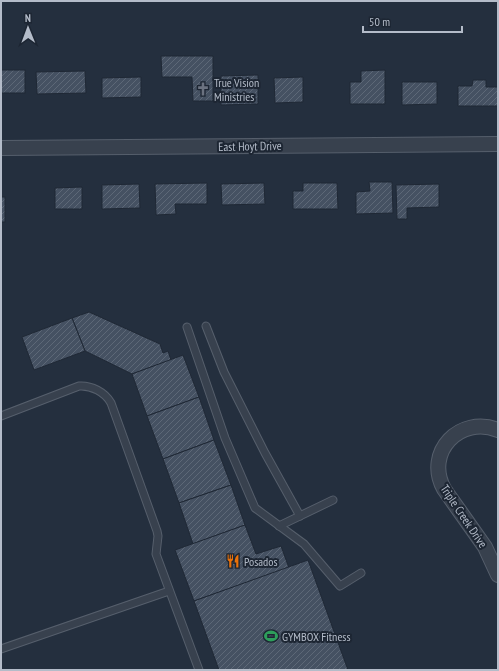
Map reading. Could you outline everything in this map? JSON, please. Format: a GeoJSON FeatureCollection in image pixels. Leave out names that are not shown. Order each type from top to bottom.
{"type":"FeatureCollection","features":[{"type":"Feature","properties":{"kind":"street","name":"East Hoyt Drive"},"geometry":{"type":"LineString","coordinates":[[1,148],[498,144]]}},
{"type":"Feature","properties":{"kind":"street","name":"Triple Creek Drive"},"geometry":{"type":"LineString","coordinates":[[498,430],[480,426],[467,429],[453,436],[443,448],[439,459],[438,470],[440,481],[444,489],[485,547],[498,575]]}},
{"type":"Feature","properties":{"kind":"lane"},"geometry":{"type":"LineString","coordinates":[[206,326],[224,372],[264,453],[300,516]]}},
{"type":"Feature","properties":{"kind":"lane"},"geometry":{"type":"LineString","coordinates":[[187,327],[225,438],[255,508],[304,544],[340,586],[361,573]]}},
{"type":"Feature","properties":{"kind":"lane"},"geometry":{"type":"LineString","coordinates":[[1,416],[79,386],[90,388],[105,394],[111,403],[157,531],[158,536],[156,554],[199,670]]}},
{"type":"Feature","properties":{"kind":"lane"},"geometry":{"type":"LineString","coordinates":[[279,526],[333,500]]}},
{"type":"Feature","properties":{"kind":"lane"},"geometry":{"type":"LineString","coordinates":[[1,649],[170,591]]}},
{"type":"Feature","properties":{"kind":"building","name":"True Vision Ministries"},"geometry":{"type":"Polygon","coordinates":[[[161,56],[213,56],[213,101],[193,101],[192,77],[162,77],[161,56]]]}},
{"type":"Feature","properties":{"kind":"building"},"geometry":{"type":"Polygon","coordinates":[[[1,70],[25,70],[25,93],[1,93],[1,70]]]}},
{"type":"Feature","properties":{"kind":"building"},"geometry":{"type":"Polygon","coordinates":[[[385,70],[385,104],[350,104],[350,82],[361,82],[361,71],[385,70]]]}},
{"type":"Feature","properties":{"kind":"building"},"geometry":{"type":"Polygon","coordinates":[[[85,71],[86,93],[37,94],[36,72],[85,71]]]}},
{"type":"Feature","properties":{"kind":"building"},"geometry":{"type":"Polygon","coordinates":[[[258,75],[258,104],[221,105],[221,76],[258,75]]]}},
{"type":"Feature","properties":{"kind":"building"},"geometry":{"type":"Polygon","coordinates":[[[141,77],[141,97],[102,98],[102,78],[141,77]]]}},
{"type":"Feature","properties":{"kind":"building"},"geometry":{"type":"Polygon","coordinates":[[[303,77],[303,102],[275,103],[274,78],[303,77]]]}},
{"type":"Feature","properties":{"kind":"building"},"geometry":{"type":"Polygon","coordinates":[[[473,80],[486,80],[486,87],[498,87],[498,106],[458,106],[458,86],[472,86],[473,80]]]}},
{"type":"Feature","properties":{"kind":"building"},"geometry":{"type":"Polygon","coordinates":[[[402,82],[437,82],[437,104],[402,105],[402,82]]]}},
{"type":"Feature","properties":{"kind":"building"},"geometry":{"type":"Polygon","coordinates":[[[369,182],[392,182],[393,213],[356,214],[356,192],[370,191],[369,182]]]}},
{"type":"Feature","properties":{"kind":"building"},"geometry":{"type":"Polygon","coordinates":[[[207,183],[207,204],[175,204],[176,214],[156,215],[155,184],[207,183]]]}},
{"type":"Feature","properties":{"kind":"building"},"geometry":{"type":"Polygon","coordinates":[[[264,183],[265,204],[222,205],[221,184],[264,183]]]}},
{"type":"Feature","properties":{"kind":"building"},"geometry":{"type":"Polygon","coordinates":[[[303,183],[337,183],[338,209],[293,209],[293,191],[303,191],[303,183]]]}},
{"type":"Feature","properties":{"kind":"building"},"geometry":{"type":"Polygon","coordinates":[[[139,184],[140,208],[102,209],[102,185],[139,184]]]}},
{"type":"Feature","properties":{"kind":"building"},"geometry":{"type":"Polygon","coordinates":[[[439,184],[439,207],[407,208],[407,219],[397,219],[396,185],[439,184]]]}},
{"type":"Feature","properties":{"kind":"building"},"geometry":{"type":"Polygon","coordinates":[[[82,187],[82,209],[55,209],[55,188],[82,187]]]}},
{"type":"Feature","properties":{"kind":"building"},"geometry":{"type":"Polygon","coordinates":[[[1,197],[5,197],[5,222],[1,222],[1,197]]]}},
{"type":"Feature","properties":{"kind":"building"},"geometry":{"type":"Polygon","coordinates":[[[89,312],[160,344],[163,353],[168,351],[171,360],[132,374],[85,351],[72,318],[89,312]]]}},
{"type":"Feature","properties":{"kind":"building"},"geometry":{"type":"Polygon","coordinates":[[[72,318],[85,351],[34,370],[22,337],[72,318]]]}},
{"type":"Feature","properties":{"kind":"building"},"geometry":{"type":"Polygon","coordinates":[[[183,355],[199,397],[147,416],[132,374],[183,355]]]}},
{"type":"Feature","properties":{"kind":"building"},"geometry":{"type":"Polygon","coordinates":[[[199,397],[214,440],[163,459],[147,416],[199,397]]]}},
{"type":"Feature","properties":{"kind":"building"},"geometry":{"type":"Polygon","coordinates":[[[214,440],[231,485],[179,503],[163,459],[214,440]]]}},
{"type":"Feature","properties":{"kind":"building"},"geometry":{"type":"Polygon","coordinates":[[[231,485],[245,525],[193,544],[179,503],[231,485]]]}},
{"type":"Feature","properties":{"kind":"building","name":"Posados"},"geometry":{"type":"Polygon","coordinates":[[[245,525],[256,554],[281,546],[289,568],[194,601],[175,550],[245,525]]]}},
{"type":"Feature","properties":{"kind":"building","name":"GYMBOX Fitness"},"geometry":{"type":"Polygon","coordinates":[[[308,560],[348,670],[219,670],[194,601],[308,560]]]}},
{"type":"Feature","properties":{"kind":"place","name":"True Vision Ministries"},"geometry":{"type":"Point","coordinates":[203,89]}},
{"type":"Feature","properties":{"kind":"place","name":"Posados"},"geometry":{"type":"Point","coordinates":[233,561]}},
{"type":"Feature","properties":{"kind":"place","name":"GYMBOX Fitness"},"geometry":{"type":"Point","coordinates":[271,636]}}]}
